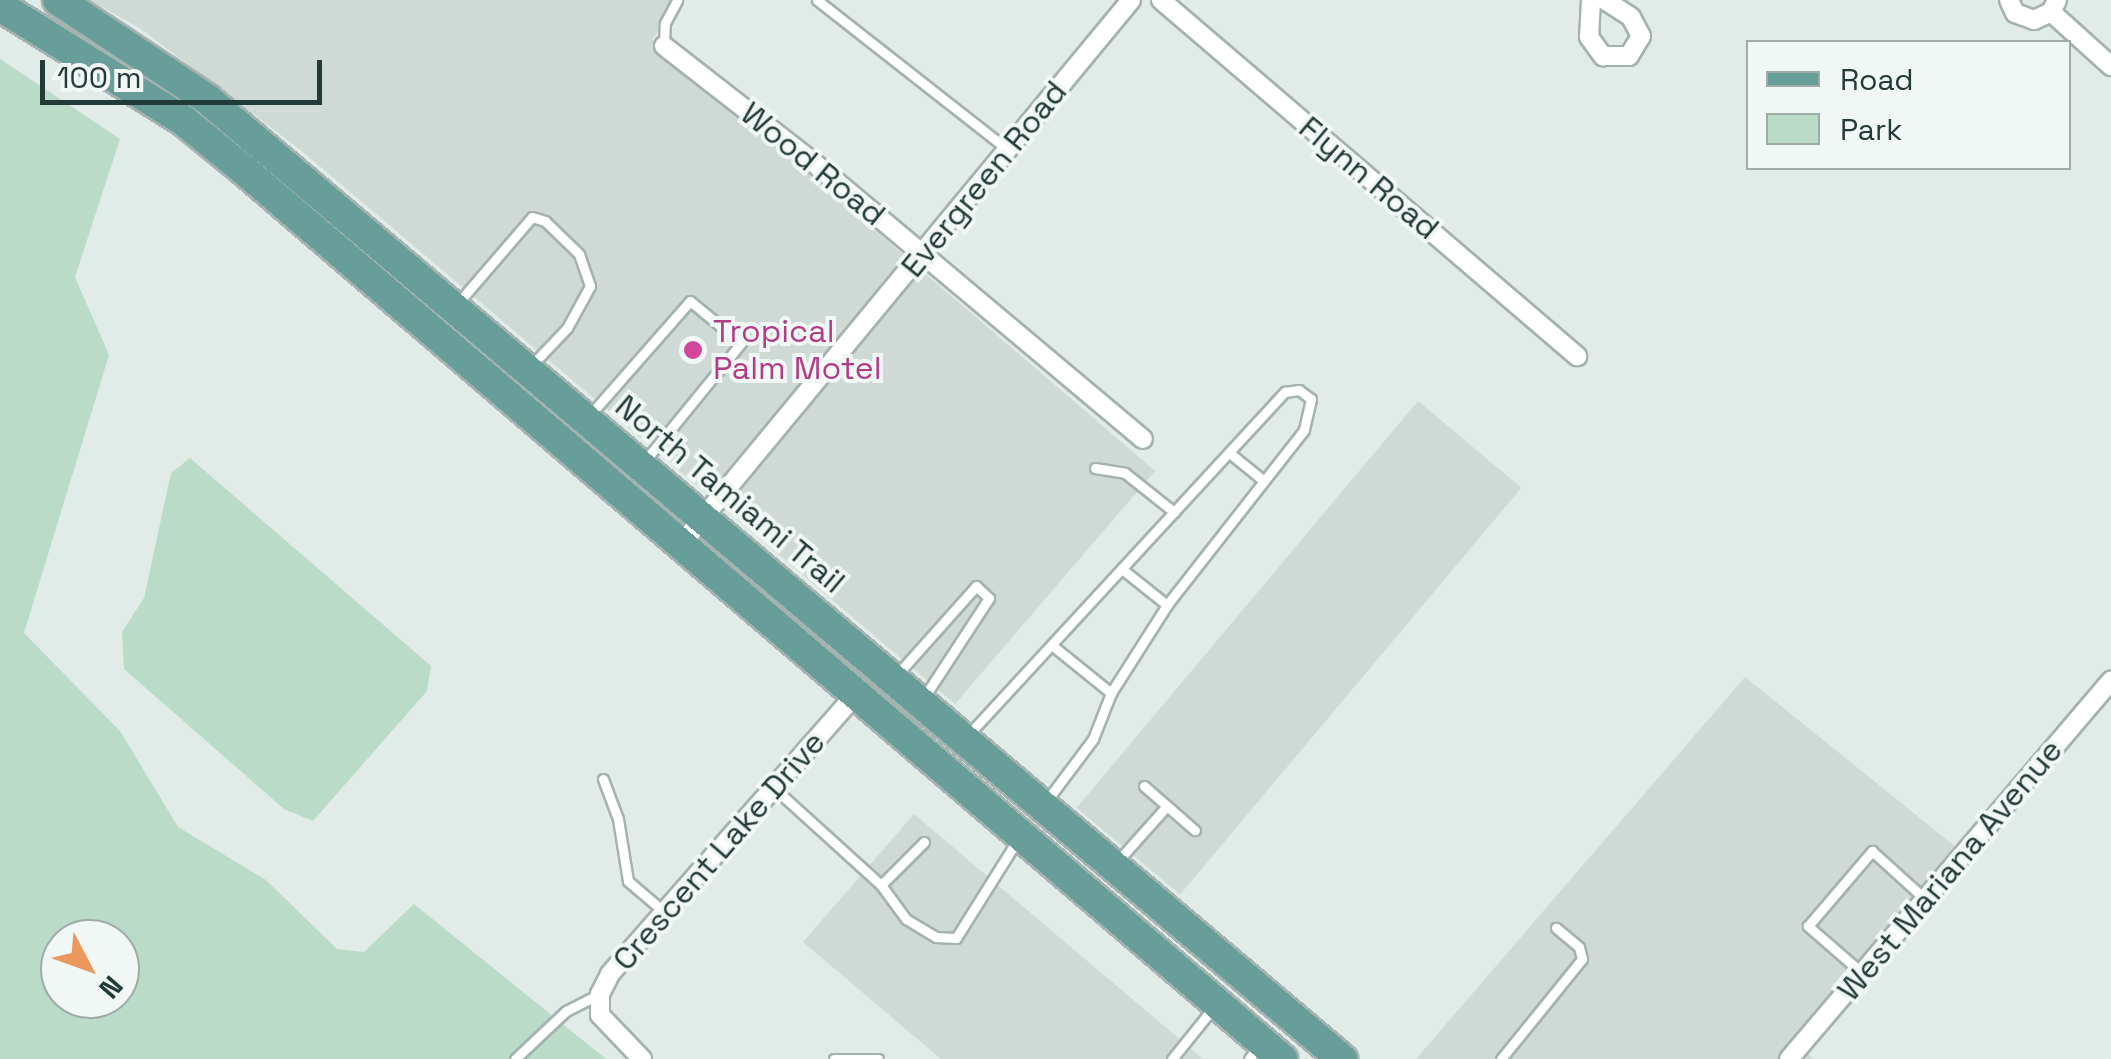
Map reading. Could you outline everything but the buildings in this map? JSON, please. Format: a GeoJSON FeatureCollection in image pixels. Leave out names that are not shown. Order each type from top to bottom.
{"type":"FeatureCollection","features":[{"type":"Feature","properties":{"kind":"main road","name":"North Tamiami Trail"},"geometry":{"type":"LineString","coordinates":[[75,4],[208,98],[641,465],[693,530],[856,694],[1024,832],[1218,1002],[1264,1053]]}},
{"type":"Feature","properties":{"kind":"main road","name":"North Tamiami Trail"},"geometry":{"type":"LineString","coordinates":[[0,6],[184,121],[693,530],[894,678],[1342,1059]]}},
{"type":"Feature","properties":{"kind":"main road"},"geometry":{"type":"LineString","coordinates":[[184,121],[215,132],[245,154],[270,151]]}},
{"type":"Feature","properties":{"kind":"main road"},"geometry":{"type":"LineString","coordinates":[[262,185],[295,185],[344,214]]}},
{"type":"Feature","properties":{"kind":"main road"},"geometry":{"type":"LineString","coordinates":[[1090,891],[1110,896],[1151,922],[1180,922]]}},
{"type":"Feature","properties":{"kind":"main road"},"geometry":{"type":"LineString","coordinates":[[1168,959],[1199,961],[1235,986],[1263,992]]}},
{"type":"Feature","properties":{"kind":"street","name":"Evergreen Road"},"geometry":{"type":"LineString","coordinates":[[693,530],[1131,0]]}},
{"type":"Feature","properties":{"kind":"street","name":"Flynn Road"},"geometry":{"type":"LineString","coordinates":[[1161,0],[1576,356]]}},
{"type":"Feature","properties":{"kind":"street"},"geometry":{"type":"LineString","coordinates":[[1591,0],[1588,37],[1603,56],[1628,56],[1642,36],[1631,18],[1605,0]]}},
{"type":"Feature","properties":{"kind":"street"},"geometry":{"type":"LineString","coordinates":[[2009,0],[2025,19],[2054,6],[2111,66]]}},
{"type":"Feature","properties":{"kind":"street","name":"Wood Road"},"geometry":{"type":"LineString","coordinates":[[664,46],[923,254],[1142,439]]}},
{"type":"Feature","properties":{"kind":"street","name":"West Mariana Avenue"},"geometry":{"type":"LineString","coordinates":[[1790,1058],[2111,680]]}},
{"type":"Feature","properties":{"kind":"street","name":"Crescent Lake Drive"},"geometry":{"type":"LineString","coordinates":[[642,1059],[600,1015],[600,994],[663,911],[856,694]]}},
{"type":"Feature","properties":{"kind":"lane"},"geometry":{"type":"LineString","coordinates":[[664,46],[665,23],[677,0]]}},
{"type":"Feature","properties":{"kind":"lane"},"geometry":{"type":"LineString","coordinates":[[817,0],[1008,150]]}},
{"type":"Feature","properties":{"kind":"lane"},"geometry":{"type":"LineString","coordinates":[[455,306],[532,217],[544,220],[578,254],[590,286],[568,328],[529,368]]}},
{"type":"Feature","properties":{"kind":"lane"},"geometry":{"type":"LineString","coordinates":[[587,419],[690,301],[741,343],[641,465]]}},
{"type":"Feature","properties":{"kind":"lane"},"geometry":{"type":"LineString","coordinates":[[965,738],[1174,512],[1232,455],[1285,392],[1299,390],[1311,399],[1304,430],[1167,604],[1111,692],[1093,739],[1043,805]]}},
{"type":"Feature","properties":{"kind":"lane"},"geometry":{"type":"LineString","coordinates":[[1232,455],[1263,480]]}},
{"type":"Feature","properties":{"kind":"lane"},"geometry":{"type":"LineString","coordinates":[[1096,468],[1125,473],[1174,512]]}},
{"type":"Feature","properties":{"kind":"lane"},"geometry":{"type":"LineString","coordinates":[[1122,568],[1167,604]]}},
{"type":"Feature","properties":{"kind":"lane"},"geometry":{"type":"LineString","coordinates":[[894,678],[976,586],[989,598],[921,701]]}},
{"type":"Feature","properties":{"kind":"lane"},"geometry":{"type":"LineString","coordinates":[[1052,646],[1111,692]]}},
{"type":"Feature","properties":{"kind":"lane"},"geometry":{"type":"LineString","coordinates":[[603,779],[618,819],[628,881],[663,911]]}},
{"type":"Feature","properties":{"kind":"lane"},"geometry":{"type":"LineString","coordinates":[[1144,786],[1195,830]]}},
{"type":"Feature","properties":{"kind":"lane"},"geometry":{"type":"LineString","coordinates":[[774,788],[881,885],[906,918],[936,937],[956,938],[1000,859],[1024,832]]}},
{"type":"Feature","properties":{"kind":"lane"},"geometry":{"type":"LineString","coordinates":[[1114,865],[1167,806]]}},
{"type":"Feature","properties":{"kind":"lane"},"geometry":{"type":"LineString","coordinates":[[881,885],[924,842]]}},
{"type":"Feature","properties":{"kind":"lane"},"geometry":{"type":"LineString","coordinates":[[1862,972],[1808,926],[1872,852],[1924,899]]}},
{"type":"Feature","properties":{"kind":"lane"},"geometry":{"type":"LineString","coordinates":[[1500,1059],[1582,959],[1579,947],[1556,928]]}},
{"type":"Feature","properties":{"kind":"lane"},"geometry":{"type":"LineString","coordinates":[[515,1059],[566,1011],[600,994]]}},
{"type":"Feature","properties":{"kind":"lane"},"geometry":{"type":"LineString","coordinates":[[1172,1059],[1218,1002]]}},
{"type":"Feature","properties":{"kind":"lane"},"geometry":{"type":"LineString","coordinates":[[834,1059],[878,1059]]}},
{"type":"Feature","properties":{"kind":"shaded area"},"geometry":{"type":"Polygon","coordinates":[[[90,0],[684,0],[652,39],[1155,471],[955,704],[303,152],[141,29],[90,0]]]}},
{"type":"Feature","properties":{"kind":"shaded area"},"geometry":{"type":"Polygon","coordinates":[[[1418,401],[1521,488],[1180,895],[1077,808],[1418,401]]]}},
{"type":"Feature","properties":{"kind":"shaded area"},"geometry":{"type":"Polygon","coordinates":[[[1745,677],[1962,852],[1800,1047],[1814,1059],[1416,1059],[1745,677]]]}},
{"type":"Feature","properties":{"kind":"shaded area"},"geometry":{"type":"Polygon","coordinates":[[[914,814],[1203,1059],[941,1059],[803,942],[914,814]]]}},
{"type":"Feature","properties":{"kind":"green space"},"geometry":{"type":"Polygon","coordinates":[[[0,59],[120,139],[75,277],[109,355],[24,633],[120,731],[178,827],[266,880],[337,949],[364,952],[414,904],[606,1059],[0,1059],[0,59]]]}},
{"type":"Feature","properties":{"kind":"green space"},"geometry":{"type":"Polygon","coordinates":[[[190,458],[431,666],[427,691],[313,821],[284,809],[124,669],[122,632],[144,598],[171,473],[190,458]]]}},
{"type":"Feature","properties":{"kind":"place","name":"Tropical Palm Motel"},"geometry":{"type":"Point","coordinates":[693,350]}}]}
